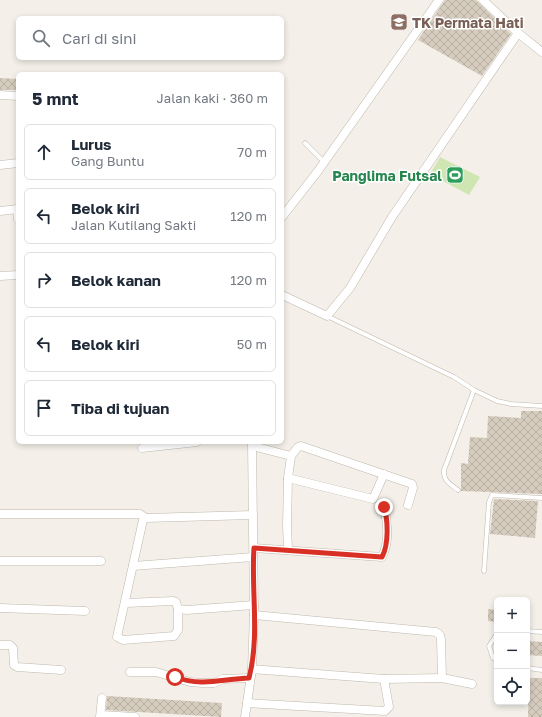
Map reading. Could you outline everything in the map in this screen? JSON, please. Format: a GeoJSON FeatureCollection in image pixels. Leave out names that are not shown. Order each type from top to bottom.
{"type":"FeatureCollection","features":[{"type":"Feature","properties":{"kind":"street"},"geometry":{"type":"LineString","coordinates":[[284,214],[324,162],[439,0]]}},
{"type":"Feature","properties":{"kind":"street"},"geometry":{"type":"LineString","coordinates":[[483,0],[518,33],[542,52]]}},
{"type":"Feature","properties":{"kind":"street"},"geometry":{"type":"LineString","coordinates":[[284,296],[327,316],[350,288],[392,217],[518,33]]}},
{"type":"Feature","properties":{"kind":"street"},"geometry":{"type":"LineString","coordinates":[[0,95],[16,96]]}},
{"type":"Feature","properties":{"kind":"street"},"geometry":{"type":"LineString","coordinates":[[0,165],[16,163]]}},
{"type":"Feature","properties":{"kind":"street"},"geometry":{"type":"LineString","coordinates":[[0,210],[16,209]]}},
{"type":"Feature","properties":{"kind":"street"},"geometry":{"type":"LineString","coordinates":[[0,276],[16,275]]}},
{"type":"Feature","properties":{"kind":"street"},"geometry":{"type":"LineString","coordinates":[[142,448],[179,444]]}},
{"type":"Feature","properties":{"kind":"street"},"geometry":{"type":"LineString","coordinates":[[245,717],[249,678],[252,669],[254,615],[252,444],[291,456]]}},
{"type":"Feature","properties":{"kind":"street"},"geometry":{"type":"LineString","coordinates":[[288,549],[288,478],[291,456],[298,447],[301,446],[412,484],[413,488],[408,505]]}},
{"type":"Feature","properties":{"kind":"street"},"geometry":{"type":"LineString","coordinates":[[288,478],[373,499],[384,474]]}},
{"type":"Feature","properties":{"kind":"street"},"geometry":{"type":"LineString","coordinates":[[254,548],[288,549],[374,558],[382,557],[384,552],[386,526],[383,504]]}},
{"type":"Feature","properties":{"kind":"street"},"geometry":{"type":"LineString","coordinates":[[0,514],[140,514],[146,518],[254,515]]}},
{"type":"Feature","properties":{"kind":"street"},"geometry":{"type":"LineString","coordinates":[[126,603],[176,602],[178,609],[178,630],[174,636],[123,640],[117,637],[126,603],[141,525],[146,518]]}},
{"type":"Feature","properties":{"kind":"street"},"geometry":{"type":"LineString","coordinates":[[133,566],[254,557]]}},
{"type":"Feature","properties":{"kind":"street"},"geometry":{"type":"LineString","coordinates":[[0,561],[101,561]]}},
{"type":"Feature","properties":{"kind":"street"},"geometry":{"type":"LineString","coordinates":[[178,609],[187,610],[254,605]]}},
{"type":"Feature","properties":{"kind":"street"},"geometry":{"type":"LineString","coordinates":[[0,608],[85,610]]}},
{"type":"Feature","properties":{"kind":"street"},"geometry":{"type":"LineString","coordinates":[[254,615],[436,632],[440,635],[441,640],[442,678]]}},
{"type":"Feature","properties":{"kind":"street"},"geometry":{"type":"LineString","coordinates":[[0,645],[10,645],[13,648],[14,665],[17,667],[61,670]]}},
{"type":"Feature","properties":{"kind":"street"},"geometry":{"type":"LineString","coordinates":[[252,669],[384,679],[442,678],[472,684]]}},
{"type":"Feature","properties":{"kind":"street"},"geometry":{"type":"LineString","coordinates":[[130,672],[156,672],[190,682],[203,683],[214,683],[223,679],[249,678]]}},
{"type":"Feature","properties":{"kind":"street"},"geometry":{"type":"LineString","coordinates":[[247,703],[385,712],[389,707],[384,679]]}},
{"type":"Feature","properties":{"kind":"street"},"geometry":{"type":"LineString","coordinates":[[102,698],[101,716],[135,717]]}},
{"type":"Feature","properties":{"kind":"lane"},"geometry":{"type":"LineString","coordinates":[[305,143],[324,162]]}},
{"type":"Feature","properties":{"kind":"lane"},"geometry":{"type":"LineString","coordinates":[[327,316],[454,377],[474,390],[497,400],[511,404],[542,406]]}},
{"type":"Feature","properties":{"kind":"lane"},"geometry":{"type":"LineString","coordinates":[[458,490],[444,478],[444,470],[474,390]]}},
{"type":"Feature","properties":{"kind":"lane"},"geometry":{"type":"LineString","coordinates":[[484,571],[489,502],[492,495],[542,498]]}},
{"type":"Feature","properties":{"kind":"lane"},"geometry":{"type":"LineString","coordinates":[[530,631],[542,632]]}},
{"type":"Feature","properties":{"kind":"lane"},"geometry":{"type":"LineString","coordinates":[[494,638],[489,646],[490,653],[494,658]]}},
{"type":"Feature","properties":{"kind":"lane"},"geometry":{"type":"LineString","coordinates":[[530,668],[542,670]]}},
{"type":"Feature","properties":{"kind":"green space","name":"Panglima Futsal"},"geometry":{"type":"Polygon","coordinates":[[[440,157],[480,177],[469,195],[430,174],[440,157]]]}},
{"type":"Feature","properties":{"kind":"building"},"geometry":{"type":"Polygon","coordinates":[[[445,0],[476,0],[511,34],[482,76],[418,40],[445,0]]]}},
{"type":"Feature","properties":{"kind":"building"},"geometry":{"type":"Polygon","coordinates":[[[0,78],[16,79],[16,90],[0,90],[0,78]]]}},
{"type":"Feature","properties":{"kind":"building"},"geometry":{"type":"Polygon","coordinates":[[[521,411],[542,411],[542,494],[461,491],[461,463],[468,464],[470,437],[487,438],[488,416],[521,418],[521,411]]]}},
{"type":"Feature","properties":{"kind":"building"},"geometry":{"type":"Polygon","coordinates":[[[494,499],[538,501],[535,538],[490,534],[494,499]]]}},
{"type":"Feature","properties":{"kind":"building"},"geometry":{"type":"Polygon","coordinates":[[[488,609],[494,610],[494,622],[488,621],[488,609]]]}},
{"type":"Feature","properties":{"kind":"building"},"geometry":{"type":"Polygon","coordinates":[[[530,641],[542,642],[542,656],[530,655],[530,641]]]}},
{"type":"Feature","properties":{"kind":"building"},"geometry":{"type":"Polygon","coordinates":[[[530,678],[542,678],[542,717],[528,717],[528,705],[530,705],[530,678]]]}},
{"type":"Feature","properties":{"kind":"building"},"geometry":{"type":"Polygon","coordinates":[[[107,696],[222,703],[221,717],[106,710],[107,696]]]}},
{"type":"Feature","properties":{"kind":"place","name":"TK Permata Hati"},"geometry":{"type":"Point","coordinates":[399,22]}},
{"type":"Feature","properties":{"kind":"place","name":"Panglima Futsal"},"geometry":{"type":"Point","coordinates":[455,175]}},
{"type":"Feature","properties":{"kind":"route"},"geometry":{"type":"LineString","coordinates":[[175,677],[190,682],[203,683],[214,683],[223,679],[249,678],[252,669],[254,548],[288,549],[374,558],[382,557],[384,552],[386,526],[384,507]]}}]}
